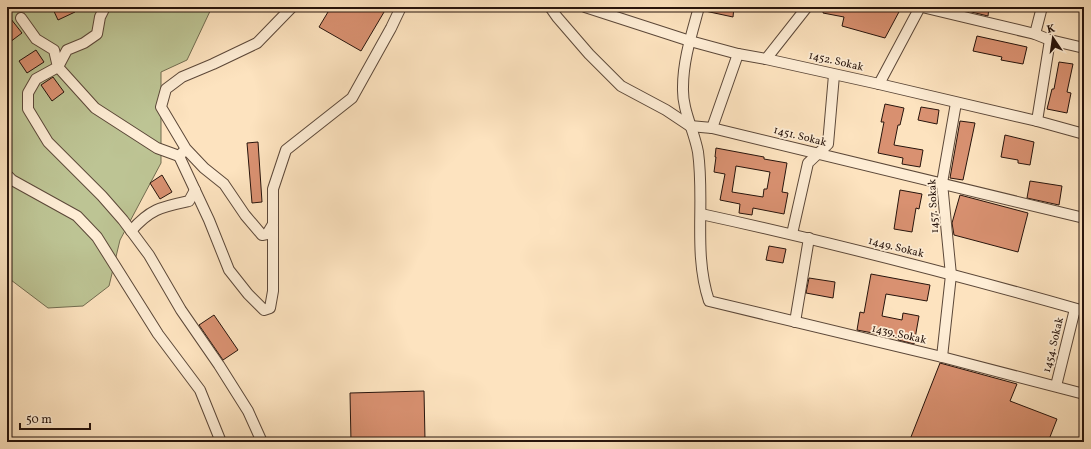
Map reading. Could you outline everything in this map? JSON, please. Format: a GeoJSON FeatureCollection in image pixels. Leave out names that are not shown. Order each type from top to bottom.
{"type":"FeatureCollection","features":[{"type":"Feature","properties":{"kind":"street"},"geometry":{"type":"LineString","coordinates":[[105,7],[100,17],[97,34],[84,43],[67,50],[58,66],[36,78],[28,93],[28,109],[48,142],[102,196],[149,255],[181,310],[219,365],[248,411],[262,442]]}},
{"type":"Feature","properties":{"kind":"street"},"geometry":{"type":"LineString","coordinates":[[292,7],[257,43],[182,77],[166,89],[161,107],[182,152],[195,190],[229,270],[248,294],[264,310],[270,308],[273,291],[273,189],[286,150],[352,98],[401,7]]}},
{"type":"Feature","properties":{"kind":"street","name":"1451. Sokak"},"geometry":{"type":"LineString","coordinates":[[550,7],[589,54],[620,86],[666,110],[690,126],[712,128],[1084,218]]}},
{"type":"Feature","properties":{"kind":"street","name":"1452. Sokak"},"geometry":{"type":"LineString","coordinates":[[585,7],[690,41],[738,54],[879,84],[1037,121],[1084,134]]}},
{"type":"Feature","properties":{"kind":"street"},"geometry":{"type":"LineString","coordinates":[[699,7],[690,41],[684,73],[683,101],[698,152],[701,214]]}},
{"type":"Feature","properties":{"kind":"street"},"geometry":{"type":"LineString","coordinates":[[766,59],[807,7]]}},
{"type":"Feature","properties":{"kind":"street"},"geometry":{"type":"LineString","coordinates":[[879,84],[921,7],[1035,34],[1050,40],[1084,48]]}},
{"type":"Feature","properties":{"kind":"street"},"geometry":{"type":"LineString","coordinates":[[1035,34],[1042,7]]}},
{"type":"Feature","properties":{"kind":"street"},"geometry":{"type":"LineString","coordinates":[[21,18],[36,39],[54,50],[58,66],[95,108],[157,148],[182,152],[204,168],[224,184],[245,215],[262,235],[267,234],[273,224]]}},
{"type":"Feature","properties":{"kind":"street"},"geometry":{"type":"LineString","coordinates":[[1037,121],[1050,40]]}},
{"type":"Feature","properties":{"kind":"street"},"geometry":{"type":"LineString","coordinates":[[712,128],[738,54]]}},
{"type":"Feature","properties":{"kind":"street"},"geometry":{"type":"LineString","coordinates":[[792,234],[808,163],[828,144],[834,75]]}},
{"type":"Feature","properties":{"kind":"street","name":"1457. Sokak"},"geometry":{"type":"LineString","coordinates":[[942,357],[951,275],[942,183],[956,103]]}},
{"type":"Feature","properties":{"kind":"street"},"geometry":{"type":"LineString","coordinates":[[7,175],[12,180],[77,216],[97,237],[158,334],[200,390],[221,442]]}},
{"type":"Feature","properties":{"kind":"street"},"geometry":{"type":"LineString","coordinates":[[131,231],[143,218],[162,207],[189,201],[195,190]]}},
{"type":"Feature","properties":{"kind":"street","name":"1449. Sokak"},"geometry":{"type":"LineString","coordinates":[[701,214],[809,238],[1080,310]]}},
{"type":"Feature","properties":{"kind":"street","name":"1439. Sokak"},"geometry":{"type":"LineString","coordinates":[[701,214],[700,252],[704,285],[709,301],[942,357],[1084,394]]}},
{"type":"Feature","properties":{"kind":"street"},"geometry":{"type":"LineString","coordinates":[[795,322],[809,238]]}},
{"type":"Feature","properties":{"kind":"street","name":"1454. Sokak"},"geometry":{"type":"LineString","coordinates":[[1056,386],[1080,310]]}},
{"type":"Feature","properties":{"kind":"green space"},"geometry":{"type":"Polygon","coordinates":[[[7,7],[212,7],[187,60],[161,72],[161,163],[120,240],[109,286],[83,306],[48,308],[7,277],[7,7]]]}},
{"type":"Feature","properties":{"kind":"building"},"geometry":{"type":"Polygon","coordinates":[[[52,7],[72,7],[75,12],[58,20],[52,7]]]}},
{"type":"Feature","properties":{"kind":"building"},"geometry":{"type":"Polygon","coordinates":[[[331,7],[387,7],[361,51],[319,27],[331,7]]]}},
{"type":"Feature","properties":{"kind":"building"},"geometry":{"type":"Polygon","coordinates":[[[705,7],[734,7],[733,17],[705,11],[705,7]]]}},
{"type":"Feature","properties":{"kind":"building"},"geometry":{"type":"Polygon","coordinates":[[[824,7],[890,7],[900,10],[885,38],[842,26],[844,17],[823,13],[824,7]]]}},
{"type":"Feature","properties":{"kind":"building"},"geometry":{"type":"Polygon","coordinates":[[[989,7],[988,16],[955,8],[989,7]]]}},
{"type":"Feature","properties":{"kind":"building"},"geometry":{"type":"Polygon","coordinates":[[[7,14],[22,33],[10,42],[7,37],[7,14]]]}},
{"type":"Feature","properties":{"kind":"building"},"geometry":{"type":"Polygon","coordinates":[[[977,36],[1027,47],[1023,64],[1001,60],[1002,57],[973,51],[977,36]]]}},
{"type":"Feature","properties":{"kind":"building"},"geometry":{"type":"Polygon","coordinates":[[[36,50],[44,62],[27,73],[19,61],[36,50]]]}},
{"type":"Feature","properties":{"kind":"building"},"geometry":{"type":"Polygon","coordinates":[[[1059,62],[1073,64],[1067,92],[1071,93],[1067,113],[1047,109],[1052,89],[1054,89],[1059,62]]]}},
{"type":"Feature","properties":{"kind":"building"},"geometry":{"type":"Polygon","coordinates":[[[53,77],[64,92],[52,101],[41,85],[53,77]]]}},
{"type":"Feature","properties":{"kind":"building"},"geometry":{"type":"Polygon","coordinates":[[[885,104],[904,108],[900,125],[898,125],[894,145],[923,150],[920,167],[902,164],[903,158],[878,153],[884,122],[881,122],[885,104]]]}},
{"type":"Feature","properties":{"kind":"building"},"geometry":{"type":"Polygon","coordinates":[[[921,107],[939,110],[937,124],[918,120],[921,107]]]}},
{"type":"Feature","properties":{"kind":"building"},"geometry":{"type":"Polygon","coordinates":[[[960,121],[975,123],[963,180],[950,178],[960,121]]]}},
{"type":"Feature","properties":{"kind":"building"},"geometry":{"type":"Polygon","coordinates":[[[1005,135],[1034,142],[1030,165],[1018,163],[1018,160],[1001,157],[1005,135]]]}},
{"type":"Feature","properties":{"kind":"building"},"geometry":{"type":"Polygon","coordinates":[[[258,142],[262,202],[252,203],[247,143],[258,142]]]}},
{"type":"Feature","properties":{"kind":"building"},"geometry":{"type":"Polygon","coordinates":[[[716,148],[787,163],[782,192],[788,193],[784,214],[753,208],[752,215],[739,213],[740,204],[720,200],[725,174],[714,172],[716,148]],[[736,166],[732,192],[763,197],[764,189],[767,189],[770,172],[736,166]]]}},
{"type":"Feature","properties":{"kind":"building"},"geometry":{"type":"Polygon","coordinates":[[[162,175],[172,192],[160,199],[150,183],[162,175]]]}},
{"type":"Feature","properties":{"kind":"building"},"geometry":{"type":"Polygon","coordinates":[[[1030,181],[1062,186],[1059,205],[1027,198],[1030,181]]]}},
{"type":"Feature","properties":{"kind":"building"},"geometry":{"type":"Polygon","coordinates":[[[900,190],[922,194],[919,209],[916,208],[912,232],[894,229],[900,190]]]}},
{"type":"Feature","properties":{"kind":"building"},"geometry":{"type":"Polygon","coordinates":[[[960,195],[1028,213],[1018,252],[954,235],[952,223],[960,195]]]}},
{"type":"Feature","properties":{"kind":"building"},"geometry":{"type":"Polygon","coordinates":[[[769,246],[786,249],[783,263],[766,260],[769,246]]]}},
{"type":"Feature","properties":{"kind":"building"},"geometry":{"type":"Polygon","coordinates":[[[871,274],[930,285],[927,301],[886,294],[882,316],[902,320],[903,313],[919,316],[914,344],[898,340],[899,338],[857,330],[860,312],[864,313],[871,274]]]}},
{"type":"Feature","properties":{"kind":"building"},"geometry":{"type":"Polygon","coordinates":[[[809,278],[835,282],[833,298],[806,293],[809,278]]]}},
{"type":"Feature","properties":{"kind":"building"},"geometry":{"type":"Polygon","coordinates":[[[214,315],[238,350],[223,360],[199,325],[214,315]]]}},
{"type":"Feature","properties":{"kind":"building"},"geometry":{"type":"Polygon","coordinates":[[[940,363],[1017,384],[1010,401],[1057,419],[1048,442],[909,442],[940,363]]]}},
{"type":"Feature","properties":{"kind":"building"},"geometry":{"type":"Polygon","coordinates":[[[424,391],[425,440],[398,442],[351,442],[350,393],[424,391]]]}}]}
